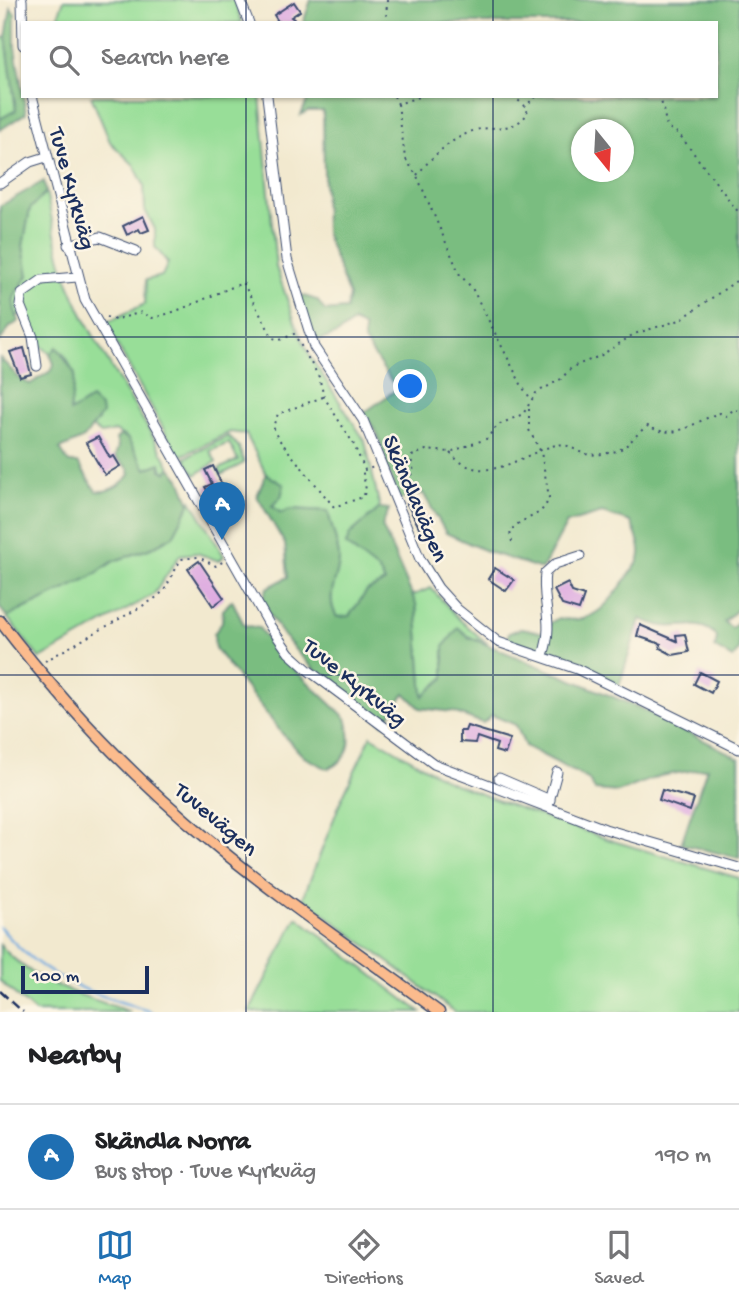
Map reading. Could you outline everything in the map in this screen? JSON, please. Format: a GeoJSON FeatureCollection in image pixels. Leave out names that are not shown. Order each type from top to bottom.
{"type":"FeatureCollection","features":[{"type":"Feature","properties":{"kind":"main road","name":"Tuvevägen"},"geometry":{"type":"LineString","coordinates":[[0,621],[35,667],[105,743],[193,827],[439,1012]]}},
{"type":"Feature","properties":{"kind":"street"},"geometry":{"type":"LineString","coordinates":[[22,0],[22,21]]}},
{"type":"Feature","properties":{"kind":"street"},"geometry":{"type":"LineString","coordinates":[[240,0],[248,21]]}},
{"type":"Feature","properties":{"kind":"street","name":"Tuve Kyrkväg"},"geometry":{"type":"LineString","coordinates":[[32,98],[77,277],[97,321],[281,643],[317,677],[428,761],[548,803],[605,829],[739,868]]}},
{"type":"Feature","properties":{"kind":"street","name":"Skändlavägen"},"geometry":{"type":"LineString","coordinates":[[267,98],[282,233],[314,347],[363,420],[419,559],[438,588],[457,609],[498,642],[543,655],[627,692],[739,749]]}},
{"type":"Feature","properties":{"kind":"street"},"geometry":{"type":"LineString","coordinates":[[0,183],[30,162],[46,157]]}},
{"type":"Feature","properties":{"kind":"street"},"geometry":{"type":"LineString","coordinates":[[68,245],[100,237],[136,251]]}},
{"type":"Feature","properties":{"kind":"street"},"geometry":{"type":"LineString","coordinates":[[37,366],[33,337],[21,311],[22,294],[42,279],[77,277]]}},
{"type":"Feature","properties":{"kind":"street"},"geometry":{"type":"LineString","coordinates":[[543,655],[548,636],[549,613],[545,573],[555,564],[580,556]]}},
{"type":"Feature","properties":{"kind":"street"},"geometry":{"type":"LineString","coordinates":[[499,778],[548,803],[557,772]]}},
{"type":"Feature","properties":{"kind":"path"},"geometry":{"type":"LineString","coordinates":[[386,21],[387,0]]}},
{"type":"Feature","properties":{"kind":"path"},"geometry":{"type":"LineString","coordinates":[[395,98],[409,169],[417,176],[460,275],[472,288],[523,388],[532,400]]}},
{"type":"Feature","properties":{"kind":"path"},"geometry":{"type":"LineString","coordinates":[[398,104],[415,98]]}},
{"type":"Feature","properties":{"kind":"path"},"geometry":{"type":"LineString","coordinates":[[417,176],[430,160],[469,131],[505,130],[522,121],[528,113],[525,106],[515,98]]}},
{"type":"Feature","properties":{"kind":"path"},"geometry":{"type":"LineString","coordinates":[[525,106],[535,98]]}},
{"type":"Feature","properties":{"kind":"path"},"geometry":{"type":"LineString","coordinates":[[660,98],[667,127],[679,134],[739,213]]}},
{"type":"Feature","properties":{"kind":"path"},"geometry":{"type":"LineString","coordinates":[[512,542],[510,533],[513,527],[539,515],[547,505],[549,497],[541,452],[529,430],[529,408],[536,393],[561,379],[572,367],[600,356],[634,334],[680,320],[739,279]]}},
{"type":"Feature","properties":{"kind":"path"},"geometry":{"type":"LineString","coordinates":[[97,321],[103,316],[115,320],[142,312],[152,318],[173,314],[207,296],[243,284],[273,338],[280,340],[294,334],[318,377],[324,397],[353,443],[362,467],[366,490],[363,497],[334,507],[277,437],[273,426],[278,414],[324,397]]}},
{"type":"Feature","properties":{"kind":"path"},"geometry":{"type":"LineString","coordinates":[[392,475],[401,481],[412,475],[415,469],[412,456],[416,453],[425,450],[450,452],[486,439],[498,425],[529,408]]}},
{"type":"Feature","properties":{"kind":"path"},"geometry":{"type":"LineString","coordinates":[[450,452],[461,464],[483,469],[514,464],[556,445],[566,445],[590,455],[618,450],[648,426],[670,434],[691,429],[720,413],[726,416],[734,409],[739,411]]}},
{"type":"Feature","properties":{"kind":"path"},"geometry":{"type":"LineString","coordinates":[[362,467],[370,469],[380,462]]}},
{"type":"Feature","properties":{"kind":"path"},"geometry":{"type":"LineString","coordinates":[[35,667],[153,600],[164,591],[181,559],[198,557],[216,566],[231,556]]}},
{"type":"Feature","properties":{"kind":"green space"},"geometry":{"type":"Polygon","coordinates":[[[64,0],[234,0],[241,21],[61,21],[59,13],[64,0]]]}},
{"type":"Feature","properties":{"kind":"green space"},"geometry":{"type":"Polygon","coordinates":[[[311,0],[739,0],[739,608],[724,622],[732,628],[739,622],[739,650],[733,658],[715,648],[717,637],[705,628],[670,627],[640,619],[619,686],[549,651],[506,641],[509,633],[522,628],[548,634],[550,623],[559,618],[580,619],[604,606],[618,591],[639,559],[639,545],[631,522],[602,513],[567,523],[542,569],[488,552],[446,533],[423,493],[398,500],[377,433],[364,413],[397,389],[364,341],[364,327],[353,322],[337,334],[315,342],[298,294],[317,300],[325,311],[346,309],[349,296],[325,232],[323,111],[308,111],[301,115],[308,98],[718,98],[718,21],[304,21],[311,0]]]}},
{"type":"Feature","properties":{"kind":"green space"},"geometry":{"type":"Polygon","coordinates":[[[11,8],[15,14],[15,47],[21,98],[24,98],[26,113],[0,130],[0,119],[16,110],[6,37],[11,8]]]}},
{"type":"Feature","properties":{"kind":"green space"},"geometry":{"type":"Polygon","coordinates":[[[6,37],[16,110],[0,119],[0,39],[6,37]]]}},
{"type":"Feature","properties":{"kind":"green space"},"geometry":{"type":"Polygon","coordinates":[[[92,98],[260,98],[276,267],[297,328],[310,356],[365,441],[380,508],[350,534],[346,545],[379,571],[385,582],[367,591],[349,617],[337,617],[333,609],[332,593],[339,556],[328,511],[291,509],[281,513],[272,506],[284,485],[266,474],[246,434],[230,432],[179,457],[105,323],[145,304],[146,280],[162,276],[168,263],[155,247],[155,229],[145,210],[144,185],[134,165],[110,142],[92,98]]]}},
{"type":"Feature","properties":{"kind":"green space"},"geometry":{"type":"Polygon","coordinates":[[[44,181],[46,192],[30,209],[23,246],[28,276],[13,302],[19,321],[10,327],[0,341],[0,206],[44,181]]]}},
{"type":"Feature","properties":{"kind":"green space"},"geometry":{"type":"Polygon","coordinates":[[[46,192],[62,263],[80,309],[158,445],[170,467],[169,472],[163,471],[161,463],[146,469],[127,438],[115,431],[101,434],[92,427],[98,421],[75,411],[70,412],[73,386],[69,362],[57,348],[50,354],[37,342],[24,313],[17,316],[14,310],[15,295],[28,276],[23,246],[30,209],[46,192]]]}},
{"type":"Feature","properties":{"kind":"green space"},"geometry":{"type":"Polygon","coordinates":[[[57,347],[75,374],[70,412],[91,399],[101,408],[102,414],[84,438],[60,449],[69,463],[78,463],[96,491],[115,487],[130,475],[128,468],[115,457],[118,447],[116,439],[121,435],[127,438],[146,469],[161,463],[161,470],[167,473],[170,467],[180,479],[190,504],[173,536],[151,548],[114,561],[89,578],[7,617],[0,608],[0,358],[21,380],[30,384],[52,370],[54,364],[50,354],[57,347]]]}},
{"type":"Feature","properties":{"kind":"green space"},"geometry":{"type":"Polygon","coordinates":[[[228,436],[239,447],[244,463],[221,475],[219,469],[238,460],[229,443],[210,451],[216,462],[195,475],[185,458],[228,436]]]}},
{"type":"Feature","properties":{"kind":"green space"},"geometry":{"type":"Polygon","coordinates":[[[266,474],[284,485],[281,497],[272,506],[281,513],[290,509],[328,511],[339,556],[332,593],[333,609],[337,617],[349,616],[367,591],[385,582],[379,571],[346,545],[350,534],[380,508],[389,509],[382,526],[416,604],[423,696],[444,678],[444,646],[458,628],[468,637],[640,708],[739,758],[739,858],[681,844],[707,768],[660,776],[618,792],[595,790],[588,779],[525,746],[516,725],[492,715],[483,723],[453,712],[420,708],[405,693],[384,724],[331,683],[287,640],[262,601],[267,588],[288,577],[285,544],[257,496],[266,474]]]}},
{"type":"Feature","properties":{"kind":"green space"},"geometry":{"type":"Polygon","coordinates":[[[191,500],[224,556],[219,561],[197,553],[180,555],[154,594],[40,659],[7,617],[89,578],[114,561],[151,548],[173,536],[191,500]]]}},
{"type":"Feature","properties":{"kind":"green space"},"geometry":{"type":"Polygon","coordinates":[[[431,588],[460,620],[489,645],[468,636],[459,628],[444,646],[444,678],[423,697],[416,604],[411,596],[431,588]]]}},
{"type":"Feature","properties":{"kind":"green space"},"geometry":{"type":"Polygon","coordinates":[[[232,600],[244,625],[259,628],[278,654],[346,718],[348,748],[336,765],[328,769],[304,757],[215,648],[214,634],[222,622],[223,610],[232,600]]]}},
{"type":"Feature","properties":{"kind":"green space"},"geometry":{"type":"Polygon","coordinates":[[[371,736],[450,782],[613,841],[739,878],[739,1012],[455,1012],[303,898],[342,798],[371,736]]]}},
{"type":"Feature","properties":{"kind":"green space"},"geometry":{"type":"Polygon","coordinates":[[[297,917],[407,1002],[421,1012],[249,1012],[297,917]]]}},
{"type":"Feature","properties":{"kind":"green space"},"geometry":{"type":"Polygon","coordinates":[[[0,945],[13,959],[44,979],[77,994],[130,1012],[35,1012],[0,981],[0,945]]]}},
{"type":"Feature","properties":{"kind":"building"},"geometry":{"type":"Polygon","coordinates":[[[294,2],[300,11],[291,17],[296,21],[278,21],[274,15],[294,2]]]}},
{"type":"Feature","properties":{"kind":"building"},"geometry":{"type":"Polygon","coordinates":[[[143,216],[149,230],[141,233],[139,229],[127,235],[123,226],[143,216]]]}},
{"type":"Feature","properties":{"kind":"building"},"geometry":{"type":"Polygon","coordinates":[[[24,348],[31,374],[20,377],[10,352],[24,348]]]}},
{"type":"Feature","properties":{"kind":"building"},"geometry":{"type":"Polygon","coordinates":[[[98,437],[110,458],[114,456],[120,466],[105,475],[86,443],[98,437]]]}},
{"type":"Feature","properties":{"kind":"building"},"geometry":{"type":"Polygon","coordinates":[[[213,466],[224,489],[211,497],[205,487],[212,484],[205,470],[213,466]]]}},
{"type":"Feature","properties":{"kind":"building"},"geometry":{"type":"Polygon","coordinates":[[[418,499],[428,522],[428,526],[420,529],[407,504],[418,499]]]}},
{"type":"Feature","properties":{"kind":"building"},"geometry":{"type":"Polygon","coordinates":[[[199,561],[224,598],[213,606],[188,569],[199,561]]]}},
{"type":"Feature","properties":{"kind":"building"},"geometry":{"type":"Polygon","coordinates":[[[495,568],[514,580],[506,591],[488,579],[495,568]]]}},
{"type":"Feature","properties":{"kind":"building"},"geometry":{"type":"Polygon","coordinates":[[[568,583],[572,592],[584,596],[579,610],[562,605],[554,590],[568,583]]]}},
{"type":"Feature","properties":{"kind":"building"},"geometry":{"type":"Polygon","coordinates":[[[640,625],[677,641],[676,635],[685,634],[689,652],[673,655],[660,648],[661,644],[637,636],[640,625]]]}},
{"type":"Feature","properties":{"kind":"building"},"geometry":{"type":"Polygon","coordinates":[[[700,672],[717,681],[711,693],[694,684],[700,672]]]}},
{"type":"Feature","properties":{"kind":"building"},"geometry":{"type":"Polygon","coordinates":[[[467,726],[510,739],[505,754],[495,751],[497,744],[477,737],[475,743],[460,742],[460,731],[465,731],[467,726]]]}},
{"type":"Feature","properties":{"kind":"building"},"geometry":{"type":"Polygon","coordinates":[[[662,790],[694,799],[690,811],[659,800],[662,790]]]}},
{"type":"Feature","properties":{"kind":"waterway"},"geometry":{"type":"LineString","coordinates":[[0,927],[17,946],[51,973],[107,998],[152,1012]]}},
{"type":"Feature","properties":{"kind":"railway"},"geometry":{"type":"LineString","coordinates":[[0,991],[23,1012]]}},
{"type":"Feature","properties":{"kind":"place","name":"Skändla Norra"},"geometry":{"type":"Point","coordinates":[222,540]}}]}
